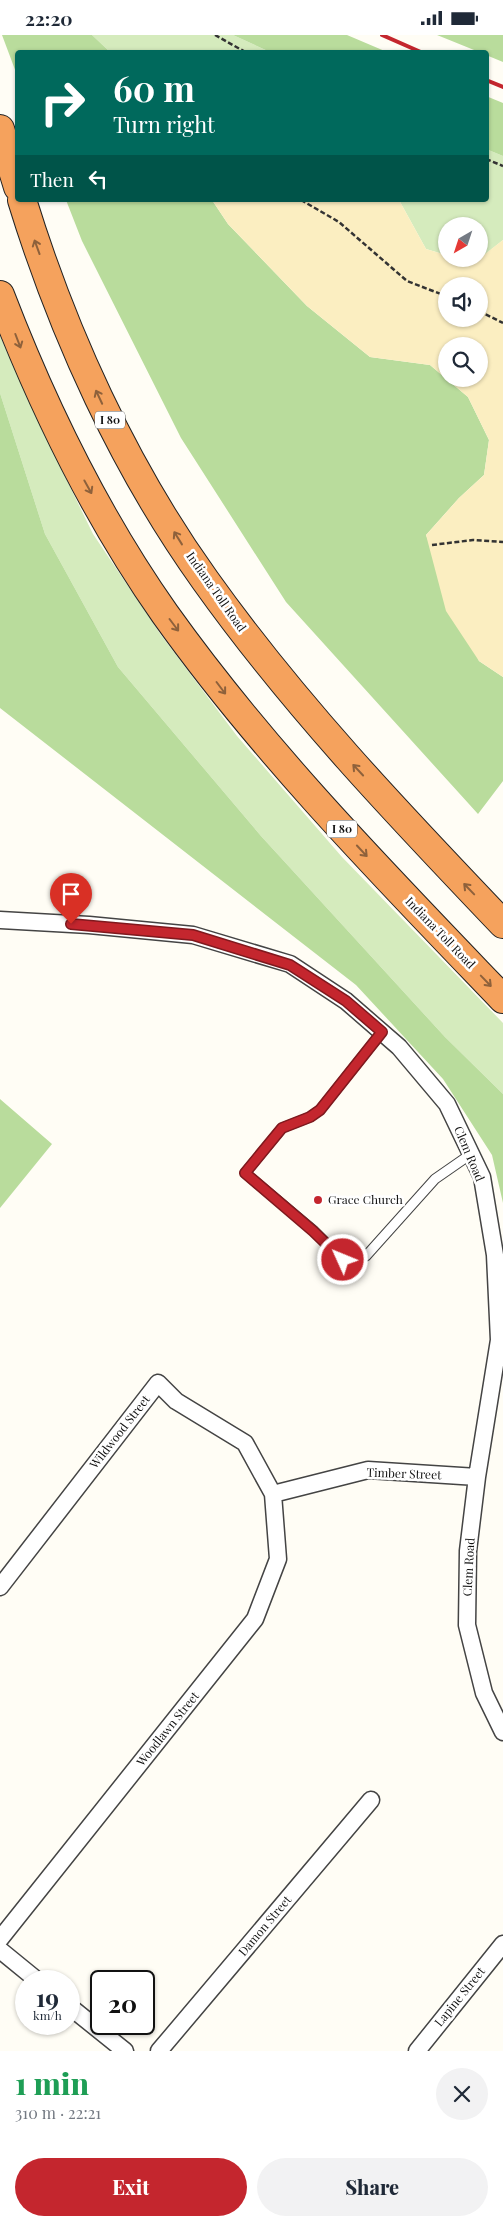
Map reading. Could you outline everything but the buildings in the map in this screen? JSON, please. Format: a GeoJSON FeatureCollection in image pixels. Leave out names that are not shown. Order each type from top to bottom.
{"type":"FeatureCollection","features":[{"type":"Feature","properties":{"kind":"highway"},"geometry":{"type":"LineString","coordinates":[[0,129],[15,177]]}},
{"type":"Feature","properties":{"kind":"highway","name":"Indiana Toll Road"},"geometry":{"type":"LineString","coordinates":[[23,202],[64,319],[108,415],[155,502],[204,579],[269,665],[339,750],[503,924]]}},
{"type":"Feature","properties":{"kind":"highway","name":"Indiana Toll Road"},"geometry":{"type":"LineString","coordinates":[[0,295],[22,353],[66,447],[117,539],[164,613],[232,703],[303,787],[503,999]]}},
{"type":"Feature","properties":{"kind":"street","name":"Clem Road"},"geometry":{"type":"LineString","coordinates":[[0,920],[89,925],[193,935],[290,965],[346,1001],[399,1047],[447,1104],[482,1177],[495,1255],[499,1339],[477,1477],[468,1551],[467,1625],[484,1693],[503,1732]]}},
{"type":"Feature","properties":{"kind":"street","name":"Wildwood Street"},"geometry":{"type":"LineString","coordinates":[[0,1587],[158,1383],[176,1401],[245,1443],[273,1494]]}},
{"type":"Feature","properties":{"kind":"street","name":"Timber Street"},"geometry":{"type":"LineString","coordinates":[[273,1494],[368,1470],[477,1477]]}},
{"type":"Feature","properties":{"kind":"street","name":"Woodlawn Street"},"geometry":{"type":"LineString","coordinates":[[0,1939],[255,1619],[278,1559],[273,1494]]}},
{"type":"Feature","properties":{"kind":"street","name":"Damon Street"},"geometry":{"type":"LineString","coordinates":[[160,2051],[371,1800]]}},
{"type":"Feature","properties":{"kind":"street","name":"Lapine Street"},"geometry":{"type":"LineString","coordinates":[[417,2051],[503,1944]]}},
{"type":"Feature","properties":{"kind":"street"},"geometry":{"type":"LineString","coordinates":[[0,1951],[24,1970]]}},
{"type":"Feature","properties":{"kind":"street"},"geometry":{"type":"LineString","coordinates":[[80,2015],[125,2051]]}},
{"type":"Feature","properties":{"kind":"lane"},"geometry":{"type":"LineString","coordinates":[[382,1032],[320,1110],[310,1117],[282,1128],[245,1173],[313,1231],[343,1260],[353,1262],[366,1256],[435,1179],[471,1154]]}},
{"type":"Feature","properties":{"kind":"path"},"geometry":{"type":"LineString","coordinates":[[215,35],[242,50]]}},
{"type":"Feature","properties":{"kind":"path"},"geometry":{"type":"LineString","coordinates":[[489,160],[503,166]]}},
{"type":"Feature","properties":{"kind":"path"},"geometry":{"type":"LineString","coordinates":[[304,202],[339,222],[406,281],[438,294]]}},
{"type":"Feature","properties":{"kind":"path"},"geometry":{"type":"LineString","coordinates":[[488,316],[503,323]]}},
{"type":"Feature","properties":{"kind":"path"},"geometry":{"type":"LineString","coordinates":[[432,545],[473,540],[503,542]]}},
{"type":"Feature","properties":{"kind":"green space"},"geometry":{"type":"Polygon","coordinates":[[[2,35],[92,35],[108,50],[15,50],[15,70],[2,35]]]}},
{"type":"Feature","properties":{"kind":"green space"},"geometry":{"type":"Polygon","coordinates":[[[92,35],[233,35],[266,50],[108,50],[92,35]]]}},
{"type":"Feature","properties":{"kind":"green space"},"geometry":{"type":"Polygon","coordinates":[[[233,35],[347,35],[382,50],[266,50],[233,35]]]}},
{"type":"Feature","properties":{"kind":"green space"},"geometry":{"type":"Polygon","coordinates":[[[437,35],[503,35],[503,62],[489,56],[489,50],[474,50],[437,35]]]}},
{"type":"Feature","properties":{"kind":"green space"},"geometry":{"type":"Polygon","coordinates":[[[489,97],[503,103],[503,156],[489,150],[489,97]]]}},
{"type":"Feature","properties":{"kind":"green space"},"geometry":{"type":"Polygon","coordinates":[[[489,150],[503,156],[503,240],[488,252],[488,217],[438,217],[438,253],[426,249],[400,202],[489,202],[489,150]]]}},
{"type":"Feature","properties":{"kind":"green space"},"geometry":{"type":"Polygon","coordinates":[[[67,202],[213,202],[228,224],[307,306],[370,357],[430,365],[438,372],[438,387],[456,387],[468,397],[489,440],[484,475],[459,498],[426,535],[479,661],[503,677],[503,781],[478,814],[286,602],[181,438],[82,241],[67,202]]]}},
{"type":"Feature","properties":{"kind":"green space"},"geometry":{"type":"Polygon","coordinates":[[[0,336],[36,417],[93,534],[161,635],[237,736],[342,857],[503,1023],[503,1094],[445,1037],[261,836],[118,667],[45,534],[0,393],[0,336]]]}},
{"type":"Feature","properties":{"kind":"green space"},"geometry":{"type":"Polygon","coordinates":[[[0,393],[45,534],[118,667],[261,836],[445,1037],[503,1094],[503,1203],[492,1155],[443,1079],[356,985],[0,708],[0,393]]]}},
{"type":"Feature","properties":{"kind":"green space"},"geometry":{"type":"Polygon","coordinates":[[[0,1099],[52,1144],[0,1208],[0,1099]]]}},
{"type":"Feature","properties":{"kind":"sand"},"geometry":{"type":"Polygon","coordinates":[[[213,202],[400,202],[426,249],[438,253],[438,267],[488,267],[488,252],[503,240],[503,677],[479,661],[446,611],[426,535],[459,498],[484,475],[489,440],[468,397],[456,387],[488,387],[488,337],[438,337],[438,372],[430,365],[370,357],[307,306],[228,224],[213,202]]]}},
{"type":"Feature","properties":{"kind":"railway"},"geometry":{"type":"LineString","coordinates":[[382,35],[416,50]]}},
{"type":"Feature","properties":{"kind":"railway"},"geometry":{"type":"LineString","coordinates":[[489,81],[503,87]]}},
{"type":"Feature","properties":{"kind":"place","name":"Grace Church"},"geometry":{"type":"Point","coordinates":[318,1200]}},
{"type":"Feature","properties":{"kind":"route"},"geometry":{"type":"LineString","coordinates":[[71,924],[193,935],[290,965],[346,1001],[382,1032],[320,1110],[310,1117],[282,1128],[274,1135],[245,1173],[313,1231],[343,1260]]}}]}
